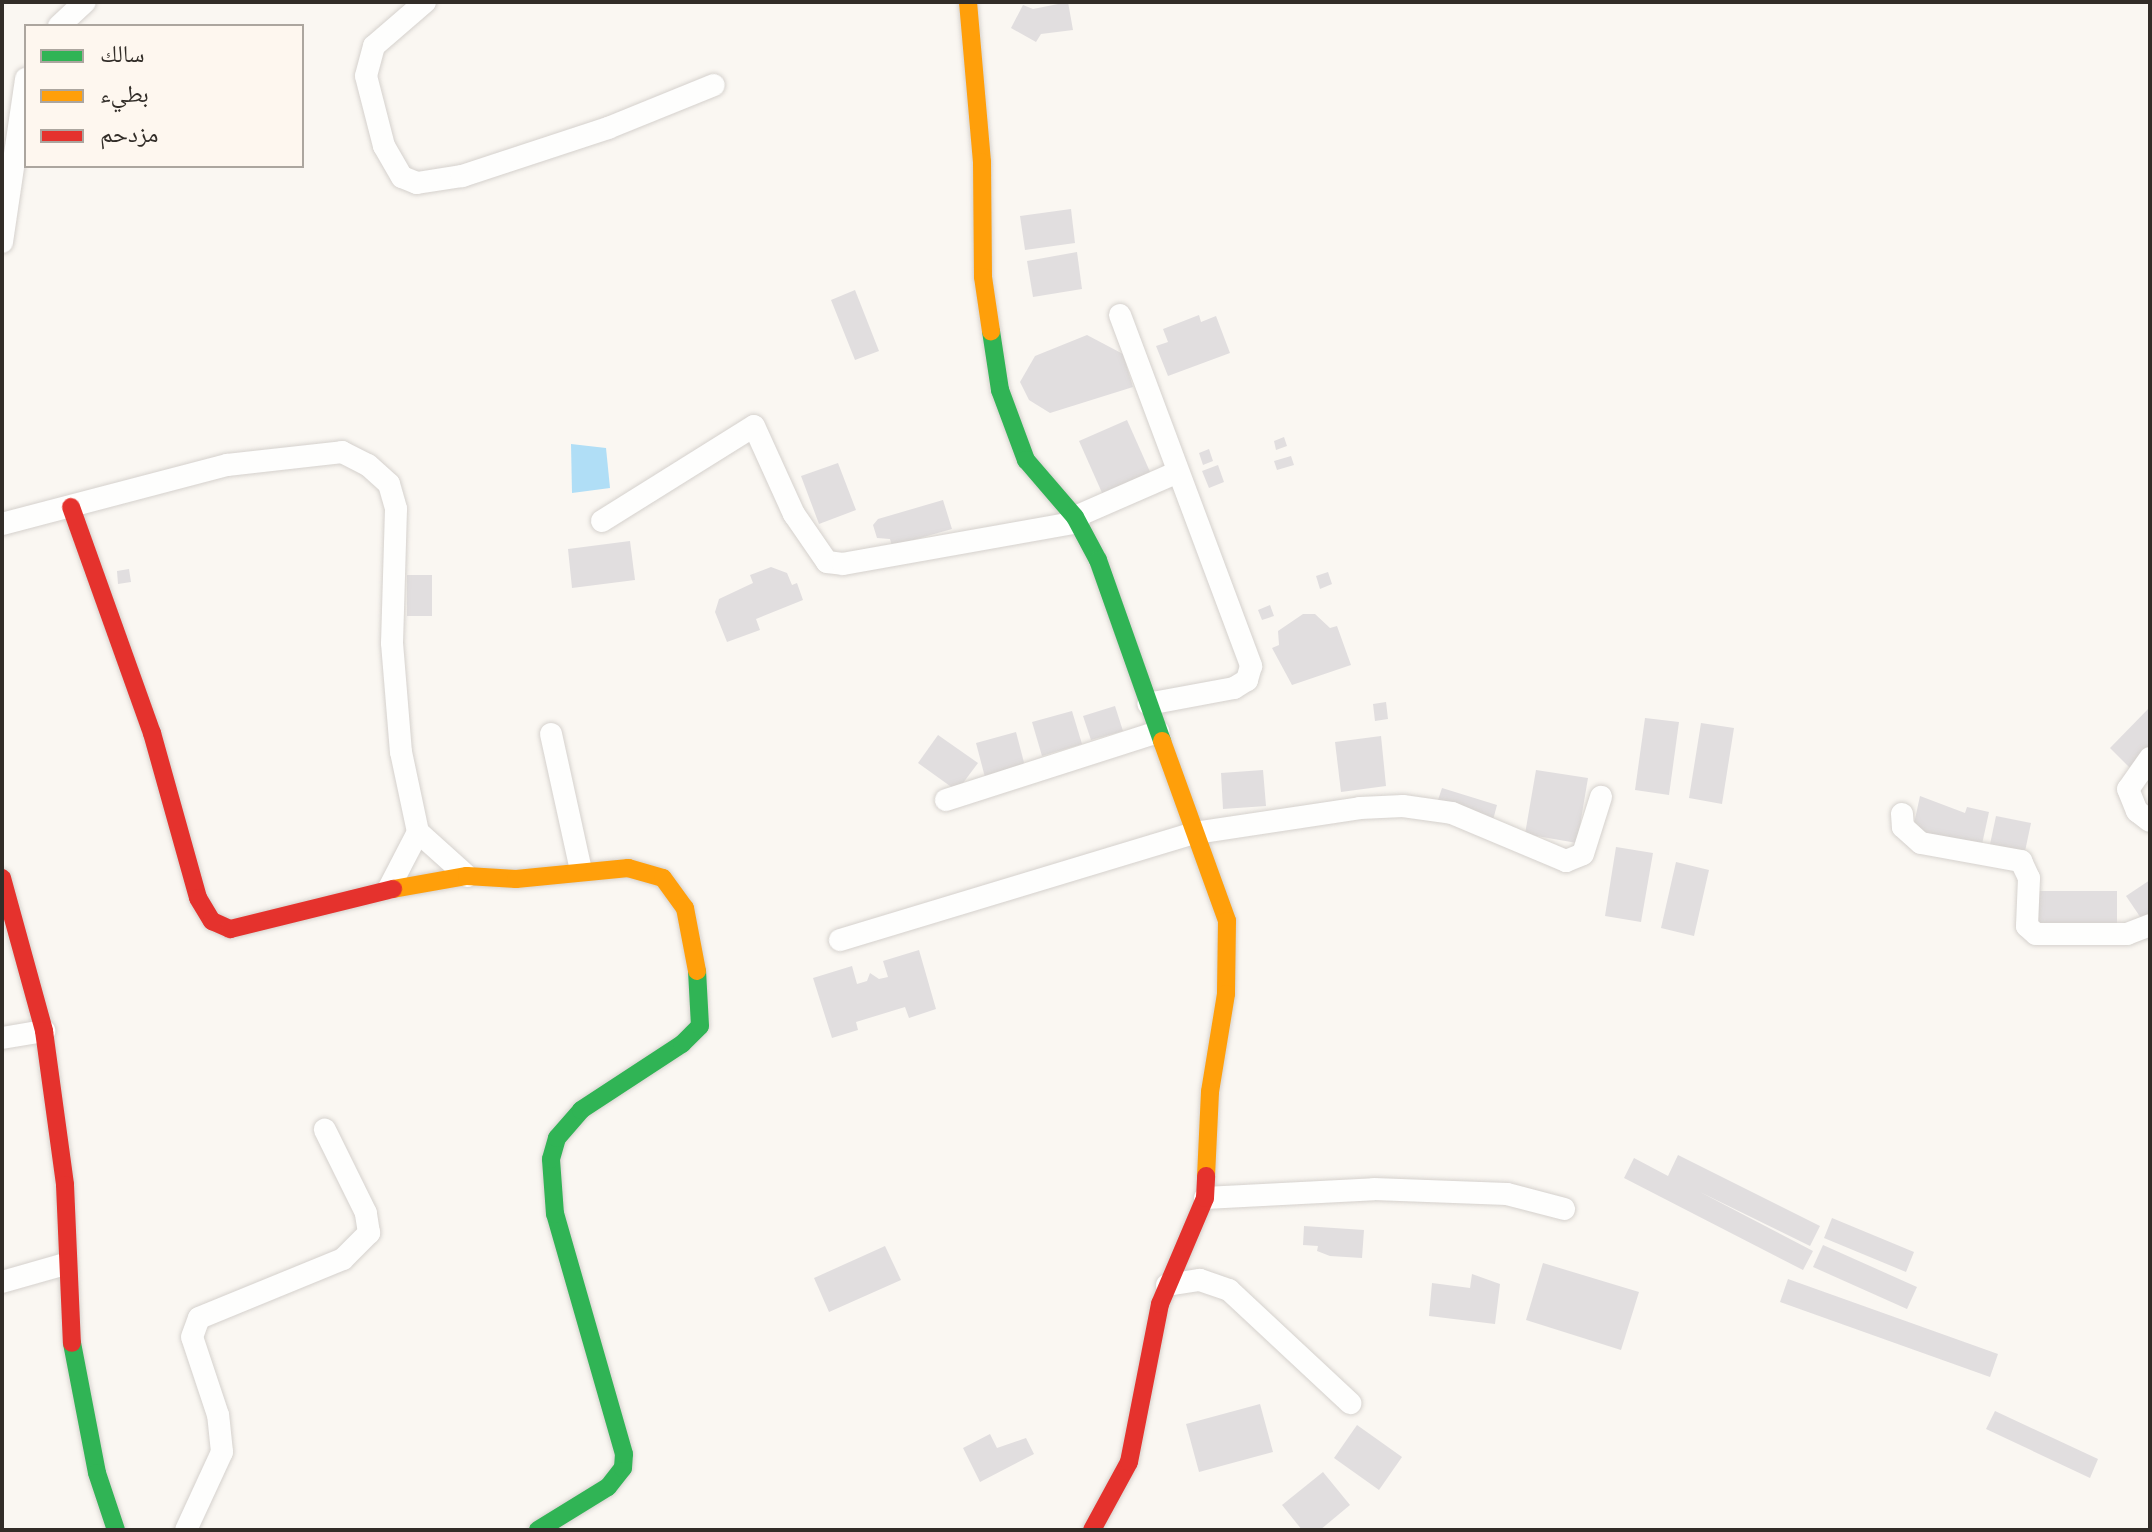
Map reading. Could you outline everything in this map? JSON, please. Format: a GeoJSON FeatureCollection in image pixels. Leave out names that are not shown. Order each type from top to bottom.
{"type":"FeatureCollection","features":[{"type":"Feature","properties":{"kind":"street"},"geometry":{"type":"LineString","coordinates":[[61,24],[85,2]]}},
{"type":"Feature","properties":{"kind":"street"},"geometry":{"type":"LineString","coordinates":[[425,2],[374,46],[366,76],[384,146],[402,177],[417,183],[462,176],[608,128],[714,85]]}},
{"type":"Feature","properties":{"kind":"street"},"geometry":{"type":"LineString","coordinates":[[968,2],[982,162],[983,277],[1000,390],[1026,460],[1076,520],[1098,560],[1195,833],[1219,890],[1227,946],[1226,994],[1210,1092],[1205,1198],[1167,1285],[1152,1339],[1136,1442],[1118,1490],[1092,1530]]}},
{"type":"Feature","properties":{"kind":"street"},"geometry":{"type":"LineString","coordinates":[[2,242],[24,93]]}},
{"type":"Feature","properties":{"kind":"street"},"geometry":{"type":"LineString","coordinates":[[1120,315],[1250,675],[1234,688],[1148,704]]}},
{"type":"Feature","properties":{"kind":"street"},"geometry":{"type":"LineString","coordinates":[[602,521],[754,426],[794,514],[827,562],[843,564],[1076,520],[1178,472]]}},
{"type":"Feature","properties":{"kind":"street"},"geometry":{"type":"LineString","coordinates":[[2,524],[227,465],[342,452],[389,484],[396,509],[392,643],[397,702],[418,832],[389,888]]}},
{"type":"Feature","properties":{"kind":"street"},"geometry":{"type":"LineString","coordinates":[[71,507],[152,733],[198,898],[212,921],[230,929],[389,888],[467,876],[516,879],[581,870],[628,868],[663,878],[675,888],[685,908],[702,996],[700,1026],[691,1038],[581,1110],[557,1138],[551,1159],[555,1214],[624,1454],[623,1468],[608,1487],[538,1530]]}},
{"type":"Feature","properties":{"kind":"street"},"geometry":{"type":"LineString","coordinates":[[946,800],[1158,732]]}},
{"type":"Feature","properties":{"kind":"street"},"geometry":{"type":"LineString","coordinates":[[551,734],[581,870]]}},
{"type":"Feature","properties":{"kind":"street"},"geometry":{"type":"LineString","coordinates":[[2150,758],[2128,789],[2137,811],[2150,821]]}},
{"type":"Feature","properties":{"kind":"street"},"geometry":{"type":"LineString","coordinates":[[840,940],[1195,833],[1403,806],[1452,813],[1566,861],[1583,854],[1601,797]]}},
{"type":"Feature","properties":{"kind":"street"},"geometry":{"type":"LineString","coordinates":[[1902,814],[1903,827],[1921,843],[2021,861],[2029,878],[2027,926],[2036,934],[2127,934],[2150,925]]}},
{"type":"Feature","properties":{"kind":"street"},"geometry":{"type":"LineString","coordinates":[[418,832],[467,876]]}},
{"type":"Feature","properties":{"kind":"street"},"geometry":{"type":"LineString","coordinates":[[2,878],[44,1031],[65,1185],[65,1264],[85,1421],[116,1530]]}},
{"type":"Feature","properties":{"kind":"street"},"geometry":{"type":"LineString","coordinates":[[2,1038],[44,1031]]}},
{"type":"Feature","properties":{"kind":"street"},"geometry":{"type":"LineString","coordinates":[[186,1530],[222,1452],[218,1415],[192,1337],[199,1318],[343,1259],[369,1233],[366,1213],[325,1130]]}},
{"type":"Feature","properties":{"kind":"street"},"geometry":{"type":"LineString","coordinates":[[1205,1198],[1374,1189],[1507,1194],[1564,1209]]}},
{"type":"Feature","properties":{"kind":"street"},"geometry":{"type":"LineString","coordinates":[[2,1282],[65,1264]]}},
{"type":"Feature","properties":{"kind":"street"},"geometry":{"type":"LineString","coordinates":[[1167,1285],[1200,1280],[1229,1290],[1350,1403]]}},
{"type":"Feature","properties":{"kind":"water"},"geometry":{"type":"Polygon","coordinates":[[[571,444],[606,448],[610,488],[572,493],[571,444]]]}},
{"type":"Feature","properties":{"kind":"building"},"geometry":{"type":"Polygon","coordinates":[[[1068,2],[1073,30],[1041,34],[1036,42],[1011,28],[1023,5],[1033,9],[1068,2]]]}},
{"type":"Feature","properties":{"kind":"building"},"geometry":{"type":"Polygon","coordinates":[[[1071,209],[1075,243],[1025,250],[1020,216],[1071,209]]]}},
{"type":"Feature","properties":{"kind":"building"},"geometry":{"type":"Polygon","coordinates":[[[1077,252],[1082,289],[1033,297],[1027,261],[1077,252]]]}},
{"type":"Feature","properties":{"kind":"building"},"geometry":{"type":"Polygon","coordinates":[[[855,290],[879,351],[855,360],[831,300],[855,290]]]}},
{"type":"Feature","properties":{"kind":"building"},"geometry":{"type":"Polygon","coordinates":[[[1199,315],[1201,322],[1216,316],[1230,353],[1168,376],[1156,346],[1168,342],[1163,329],[1199,315]]]}},
{"type":"Feature","properties":{"kind":"building"},"geometry":{"type":"Polygon","coordinates":[[[1087,335],[1123,354],[1133,387],[1050,413],[1029,400],[1020,382],[1035,356],[1087,335]]]}},
{"type":"Feature","properties":{"kind":"building"},"geometry":{"type":"Polygon","coordinates":[[[1127,420],[1151,474],[1103,495],[1079,441],[1127,420]]]}},
{"type":"Feature","properties":{"kind":"building"},"geometry":{"type":"Polygon","coordinates":[[[1284,437],[1287,446],[1276,450],[1274,441],[1284,437]]]}},
{"type":"Feature","properties":{"kind":"building"},"geometry":{"type":"Polygon","coordinates":[[[1209,449],[1213,461],[1203,465],[1199,453],[1209,449]]]}},
{"type":"Feature","properties":{"kind":"building"},"geometry":{"type":"Polygon","coordinates":[[[1291,456],[1294,465],[1277,470],[1274,461],[1291,456]]]}},
{"type":"Feature","properties":{"kind":"building"},"geometry":{"type":"Polygon","coordinates":[[[838,463],[856,510],[819,524],[801,476],[838,463]]]}},
{"type":"Feature","properties":{"kind":"building"},"geometry":{"type":"Polygon","coordinates":[[[1218,465],[1224,482],[1209,488],[1202,471],[1218,465]]]}},
{"type":"Feature","properties":{"kind":"building"},"geometry":{"type":"Polygon","coordinates":[[[943,500],[952,529],[892,546],[890,539],[877,538],[873,525],[878,519],[943,500]]]}},
{"type":"Feature","properties":{"kind":"building"},"geometry":{"type":"Polygon","coordinates":[[[630,541],[635,580],[572,588],[568,549],[630,541]]]}},
{"type":"Feature","properties":{"kind":"building"},"geometry":{"type":"Polygon","coordinates":[[[771,567],[787,573],[792,585],[797,583],[803,600],[756,619],[760,630],[727,642],[715,612],[719,599],[753,583],[750,575],[771,567]]]}},
{"type":"Feature","properties":{"kind":"building"},"geometry":{"type":"Polygon","coordinates":[[[129,569],[131,582],[118,584],[117,571],[129,569]]]}},
{"type":"Feature","properties":{"kind":"building"},"geometry":{"type":"Polygon","coordinates":[[[1328,572],[1332,584],[1320,589],[1316,576],[1328,572]]]}},
{"type":"Feature","properties":{"kind":"building"},"geometry":{"type":"Polygon","coordinates":[[[407,575],[432,575],[432,616],[407,616],[407,575]]]}},
{"type":"Feature","properties":{"kind":"building"},"geometry":{"type":"Polygon","coordinates":[[[1270,605],[1274,616],[1262,620],[1258,610],[1270,605]]]}},
{"type":"Feature","properties":{"kind":"building"},"geometry":{"type":"Polygon","coordinates":[[[1303,614],[1315,614],[1330,628],[1337,626],[1351,665],[1292,685],[1272,648],[1279,645],[1278,631],[1303,614]]]}},
{"type":"Feature","properties":{"kind":"building"},"geometry":{"type":"Polygon","coordinates":[[[1386,702],[1388,719],[1375,721],[1373,704],[1386,702]]]}},
{"type":"Feature","properties":{"kind":"building"},"geometry":{"type":"Polygon","coordinates":[[[1115,706],[1123,731],[1091,740],[1083,716],[1115,706]]]}},
{"type":"Feature","properties":{"kind":"building"},"geometry":{"type":"Polygon","coordinates":[[[2150,707],[2150,752],[2132,770],[2110,748],[2150,707]]]}},
{"type":"Feature","properties":{"kind":"building"},"geometry":{"type":"Polygon","coordinates":[[[1072,711],[1082,744],[1042,756],[1032,722],[1072,711]]]}},
{"type":"Feature","properties":{"kind":"building"},"geometry":{"type":"Polygon","coordinates":[[[1645,718],[1679,722],[1669,795],[1635,790],[1645,718]]]}},
{"type":"Feature","properties":{"kind":"building"},"geometry":{"type":"Polygon","coordinates":[[[1701,723],[1734,728],[1722,804],[1689,798],[1701,723]]]}},
{"type":"Feature","properties":{"kind":"building"},"geometry":{"type":"Polygon","coordinates":[[[1016,732],[1026,770],[986,781],[976,743],[1016,732]]]}},
{"type":"Feature","properties":{"kind":"building"},"geometry":{"type":"Polygon","coordinates":[[[938,735],[978,763],[957,791],[918,763],[938,735]]]}},
{"type":"Feature","properties":{"kind":"building"},"geometry":{"type":"Polygon","coordinates":[[[1381,736],[1386,786],[1341,792],[1335,742],[1381,736]]]}},
{"type":"Feature","properties":{"kind":"building"},"geometry":{"type":"Polygon","coordinates":[[[1263,770],[1266,806],[1223,809],[1221,773],[1263,770]]]}},
{"type":"Feature","properties":{"kind":"building"},"geometry":{"type":"Polygon","coordinates":[[[1536,770],[1588,778],[1577,843],[1525,834],[1536,770]]]}},
{"type":"Feature","properties":{"kind":"building"},"geometry":{"type":"Polygon","coordinates":[[[1442,788],[1497,805],[1493,820],[1437,803],[1442,788]]]}},
{"type":"Feature","properties":{"kind":"building"},"geometry":{"type":"Polygon","coordinates":[[[1920,796],[1965,813],[1967,807],[1989,812],[1981,849],[1912,833],[1920,796]]]}},
{"type":"Feature","properties":{"kind":"building"},"geometry":{"type":"Polygon","coordinates":[[[1996,816],[2031,823],[2024,856],[1989,849],[1996,816]]]}},
{"type":"Feature","properties":{"kind":"building"},"geometry":{"type":"Polygon","coordinates":[[[1616,847],[1653,853],[1641,922],[1605,916],[1616,847]]]}},
{"type":"Feature","properties":{"kind":"building"},"geometry":{"type":"Polygon","coordinates":[[[1676,862],[1709,870],[1694,936],[1661,928],[1676,862]]]}},
{"type":"Feature","properties":{"kind":"building"},"geometry":{"type":"Polygon","coordinates":[[[2150,880],[2150,920],[2145,924],[2126,896],[2150,880]]]}},
{"type":"Feature","properties":{"kind":"building"},"geometry":{"type":"Polygon","coordinates":[[[2032,891],[2117,891],[2117,925],[2032,925],[2032,891]]]}},
{"type":"Feature","properties":{"kind":"building"},"geometry":{"type":"Polygon","coordinates":[[[919,950],[936,1009],[909,1018],[905,1007],[856,1022],[858,1030],[832,1038],[813,978],[852,966],[857,984],[867,981],[870,973],[879,979],[888,977],[883,961],[919,950]]]}},
{"type":"Feature","properties":{"kind":"building"},"geometry":{"type":"Polygon","coordinates":[[[1678,1155],[1820,1226],[1810,1246],[1700,1192],[1813,1251],[1803,1270],[1624,1178],[1634,1158],[1668,1176],[1678,1155]]]}},
{"type":"Feature","properties":{"kind":"building"},"geometry":{"type":"Polygon","coordinates":[[[1832,1218],[1914,1252],[1906,1272],[1824,1238],[1832,1218]]]}},
{"type":"Feature","properties":{"kind":"building"},"geometry":{"type":"Polygon","coordinates":[[[1304,1226],[1364,1230],[1362,1258],[1330,1256],[1317,1251],[1318,1246],[1303,1245],[1304,1226]]]}},
{"type":"Feature","properties":{"kind":"building"},"geometry":{"type":"Polygon","coordinates":[[[1823,1245],[1917,1287],[1907,1309],[1813,1267],[1823,1245]]]}},
{"type":"Feature","properties":{"kind":"building"},"geometry":{"type":"Polygon","coordinates":[[[885,1246],[901,1280],[829,1312],[814,1278],[885,1246]]]}},
{"type":"Feature","properties":{"kind":"building"},"geometry":{"type":"Polygon","coordinates":[[[1543,1263],[1639,1292],[1621,1350],[1526,1320],[1543,1263]]]}},
{"type":"Feature","properties":{"kind":"building"},"geometry":{"type":"Polygon","coordinates":[[[1472,1274],[1500,1284],[1495,1324],[1429,1316],[1432,1283],[1470,1288],[1472,1274]]]}},
{"type":"Feature","properties":{"kind":"building"},"geometry":{"type":"Polygon","coordinates":[[[1788,1279],[1998,1354],[1990,1377],[1780,1302],[1788,1279]]]}},
{"type":"Feature","properties":{"kind":"building"},"geometry":{"type":"Polygon","coordinates":[[[1260,1404],[1273,1452],[1199,1472],[1186,1424],[1260,1404]]]}},
{"type":"Feature","properties":{"kind":"building"},"geometry":{"type":"Polygon","coordinates":[[[1995,1411],[2098,1459],[2090,1478],[1986,1429],[1995,1411]]]}},
{"type":"Feature","properties":{"kind":"building"},"geometry":{"type":"Polygon","coordinates":[[[1357,1425],[1402,1457],[1379,1490],[1334,1458],[1357,1425]]]}},
{"type":"Feature","properties":{"kind":"building"},"geometry":{"type":"Polygon","coordinates":[[[990,1434],[997,1448],[1026,1438],[1034,1454],[980,1482],[963,1448],[990,1434]]]}},
{"type":"Feature","properties":{"kind":"building"},"geometry":{"type":"Polygon","coordinates":[[[1323,1472],[1350,1505],[1320,1530],[1302,1530],[1282,1505],[1323,1472]]]}},
{"type":"Feature","properties":{"kind":"traffic: fast"},"geometry":{"type":"LineString","coordinates":[[991,331],[1000,390],[1026,460],[1075,517],[1098,560],[1162,741]]}},
{"type":"Feature","properties":{"kind":"traffic: fast"},"geometry":{"type":"LineString","coordinates":[[538,1530],[608,1487],[623,1468],[624,1454],[555,1214],[551,1159],[557,1138],[581,1110],[682,1044],[700,1026],[697,971]]}},
{"type":"Feature","properties":{"kind":"traffic: fast"},"geometry":{"type":"LineString","coordinates":[[72,1343],[97,1473],[116,1530]]}},
{"type":"Feature","properties":{"kind":"traffic: slow"},"geometry":{"type":"LineString","coordinates":[[968,2],[982,162],[983,277],[991,331]]}},
{"type":"Feature","properties":{"kind":"traffic: slow"},"geometry":{"type":"LineString","coordinates":[[1162,741],[1227,921],[1226,994],[1210,1092],[1206,1176]]}},
{"type":"Feature","properties":{"kind":"traffic: slow"},"geometry":{"type":"LineString","coordinates":[[393,889],[467,876],[516,879],[628,868],[663,878],[685,908],[697,971]]}},
{"type":"Feature","properties":{"kind":"traffic: jam"},"geometry":{"type":"LineString","coordinates":[[71,507],[152,733],[198,898],[212,921],[230,929],[393,889]]}},
{"type":"Feature","properties":{"kind":"traffic: jam"},"geometry":{"type":"LineString","coordinates":[[2,878],[44,1031],[65,1185],[72,1343]]}},
{"type":"Feature","properties":{"kind":"traffic: jam"},"geometry":{"type":"LineString","coordinates":[[1092,1530],[1129,1462],[1160,1304],[1205,1198],[1206,1176]]}}]}
